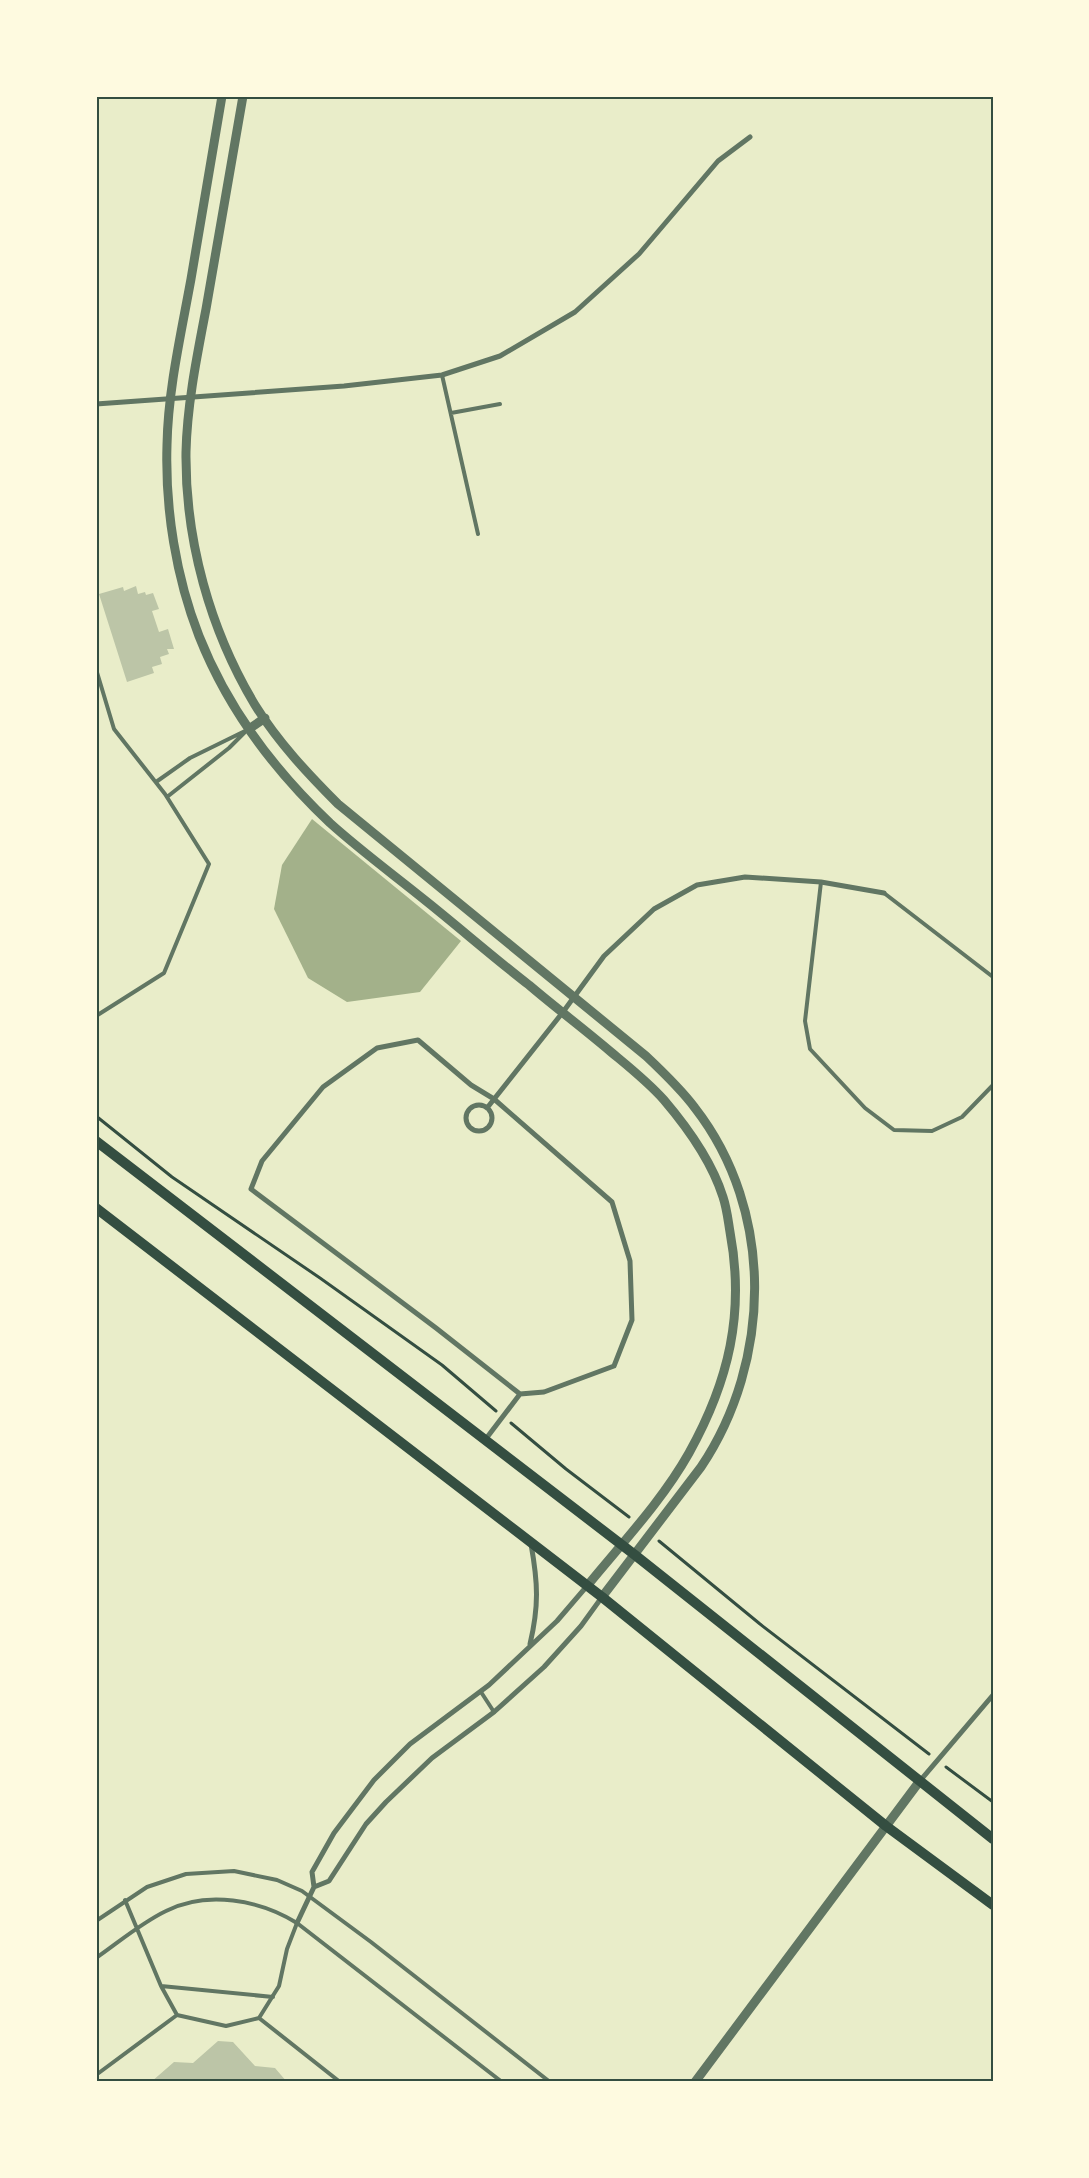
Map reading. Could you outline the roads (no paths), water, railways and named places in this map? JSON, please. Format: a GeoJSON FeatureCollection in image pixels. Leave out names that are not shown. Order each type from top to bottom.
{"type":"FeatureCollection","features":[{"type":"Feature","properties":{"kind":"main road"},"geometry":{"type":"LineString","coordinates":[[96,1141],[621,1544],[993,1839]]}},
{"type":"Feature","properties":{"kind":"main road"},"geometry":{"type":"LineString","coordinates":[[96,1208],[602,1597],[886,1826],[993,1905]]}},
{"type":"Feature","properties":{"kind":"street"},"geometry":{"type":"LineString","coordinates":[[222,96],[172,398],[167,444],[167,487],[180,574],[198,633],[207,654],[249,729],[277,767],[332,824],[642,1077],[662,1097],[682,1122],[713,1174],[722,1195],[734,1252],[737,1293],[729,1354],[717,1393],[696,1440],[679,1469],[638,1524],[557,1621],[481,1692],[410,1744],[374,1780],[334,1833],[312,1872],[314,1887],[297,1923]]}},
{"type":"Feature","properties":{"kind":"street"},"geometry":{"type":"LineString","coordinates":[[243,96],[188,427],[186,474],[188,502],[198,563],[216,624],[242,682],[265,718],[293,756],[338,804],[646,1056],[695,1108],[723,1153],[734,1178],[745,1212],[753,1254],[755,1280],[752,1340],[738,1395],[712,1451],[575,1633],[544,1666],[494,1712],[432,1758],[386,1802],[366,1824],[329,1881],[314,1887]]}},
{"type":"Feature","properties":{"kind":"street"},"geometry":{"type":"LineString","coordinates":[[96,404],[344,386],[442,375],[500,356],[575,312],[639,254],[718,162],[750,137]]}},
{"type":"Feature","properties":{"kind":"street"},"geometry":{"type":"LineString","coordinates":[[249,729],[265,718]]}},
{"type":"Feature","properties":{"kind":"street"},"geometry":{"type":"LineString","coordinates":[[487,1108],[563,1012],[604,956],[654,909],[697,885],[745,877],[822,882],[884,893]]}},
{"type":"Feature","properties":{"kind":"street"},"geometry":{"type":"LineString","coordinates":[[418,1040],[471,1085],[494,1099],[612,1202],[630,1261],[632,1320],[614,1366],[544,1392],[520,1394],[436,1328],[252,1190],[262,1161],[323,1087],[376,1048],[418,1040]]}},
{"type":"Feature","properties":{"kind":"street"},"geometry":{"type":"LineString","coordinates":[[480,1105],[487,1108],[492,1116],[491,1124],[484,1131],[480,1132],[471,1129],[466,1122],[469,1110],[480,1105]]}},
{"type":"Feature","properties":{"kind":"street"},"geometry":{"type":"LineString","coordinates":[[485,1440],[520,1394]]}},
{"type":"Feature","properties":{"kind":"street"},"geometry":{"type":"LineString","coordinates":[[530,1645],[538,1596],[531,1544]]}},
{"type":"Feature","properties":{"kind":"street"},"geometry":{"type":"LineString","coordinates":[[696,2082],[919,1782],[993,1695]]}},
{"type":"Feature","properties":{"kind":"lane"},"geometry":{"type":"LineString","coordinates":[[442,375],[478,534]]}},
{"type":"Feature","properties":{"kind":"lane"},"geometry":{"type":"LineString","coordinates":[[451,413],[500,404]]}},
{"type":"Feature","properties":{"kind":"lane"},"geometry":{"type":"LineString","coordinates":[[96,669],[114,730],[156,782],[209,864],[164,973],[96,1016]]}},
{"type":"Feature","properties":{"kind":"lane"},"geometry":{"type":"LineString","coordinates":[[156,782],[190,758],[249,729]]}},
{"type":"Feature","properties":{"kind":"lane"},"geometry":{"type":"LineString","coordinates":[[166,797],[230,748],[249,729]]}},
{"type":"Feature","properties":{"kind":"lane"},"geometry":{"type":"LineString","coordinates":[[822,882],[805,1021],[810,1049],[865,1108],[894,1130],[932,1131],[962,1117],[993,1085]]}},
{"type":"Feature","properties":{"kind":"lane"},"geometry":{"type":"LineString","coordinates":[[884,893],[993,977]]}},
{"type":"Feature","properties":{"kind":"lane"},"geometry":{"type":"LineString","coordinates":[[481,1692],[494,1712]]}},
{"type":"Feature","properties":{"kind":"lane"},"geometry":{"type":"LineString","coordinates":[[96,1921],[125,1900],[148,1887],[186,1874],[234,1871],[296,1886],[550,2082]]}},
{"type":"Feature","properties":{"kind":"lane"},"geometry":{"type":"LineString","coordinates":[[125,1900],[160,1986],[177,2015],[226,2026],[259,2018],[279,1986],[288,1949],[297,1923]]}},
{"type":"Feature","properties":{"kind":"lane"},"geometry":{"type":"LineString","coordinates":[[96,1958],[138,1928],[176,1906],[219,1900],[249,1902],[276,1911],[297,1923],[502,2082]]}},
{"type":"Feature","properties":{"kind":"lane"},"geometry":{"type":"LineString","coordinates":[[160,1986],[272,1997]]}},
{"type":"Feature","properties":{"kind":"lane"},"geometry":{"type":"LineString","coordinates":[[96,2075],[177,2015]]}},
{"type":"Feature","properties":{"kind":"lane"},"geometry":{"type":"LineString","coordinates":[[259,2018],[340,2082]]}}]}
